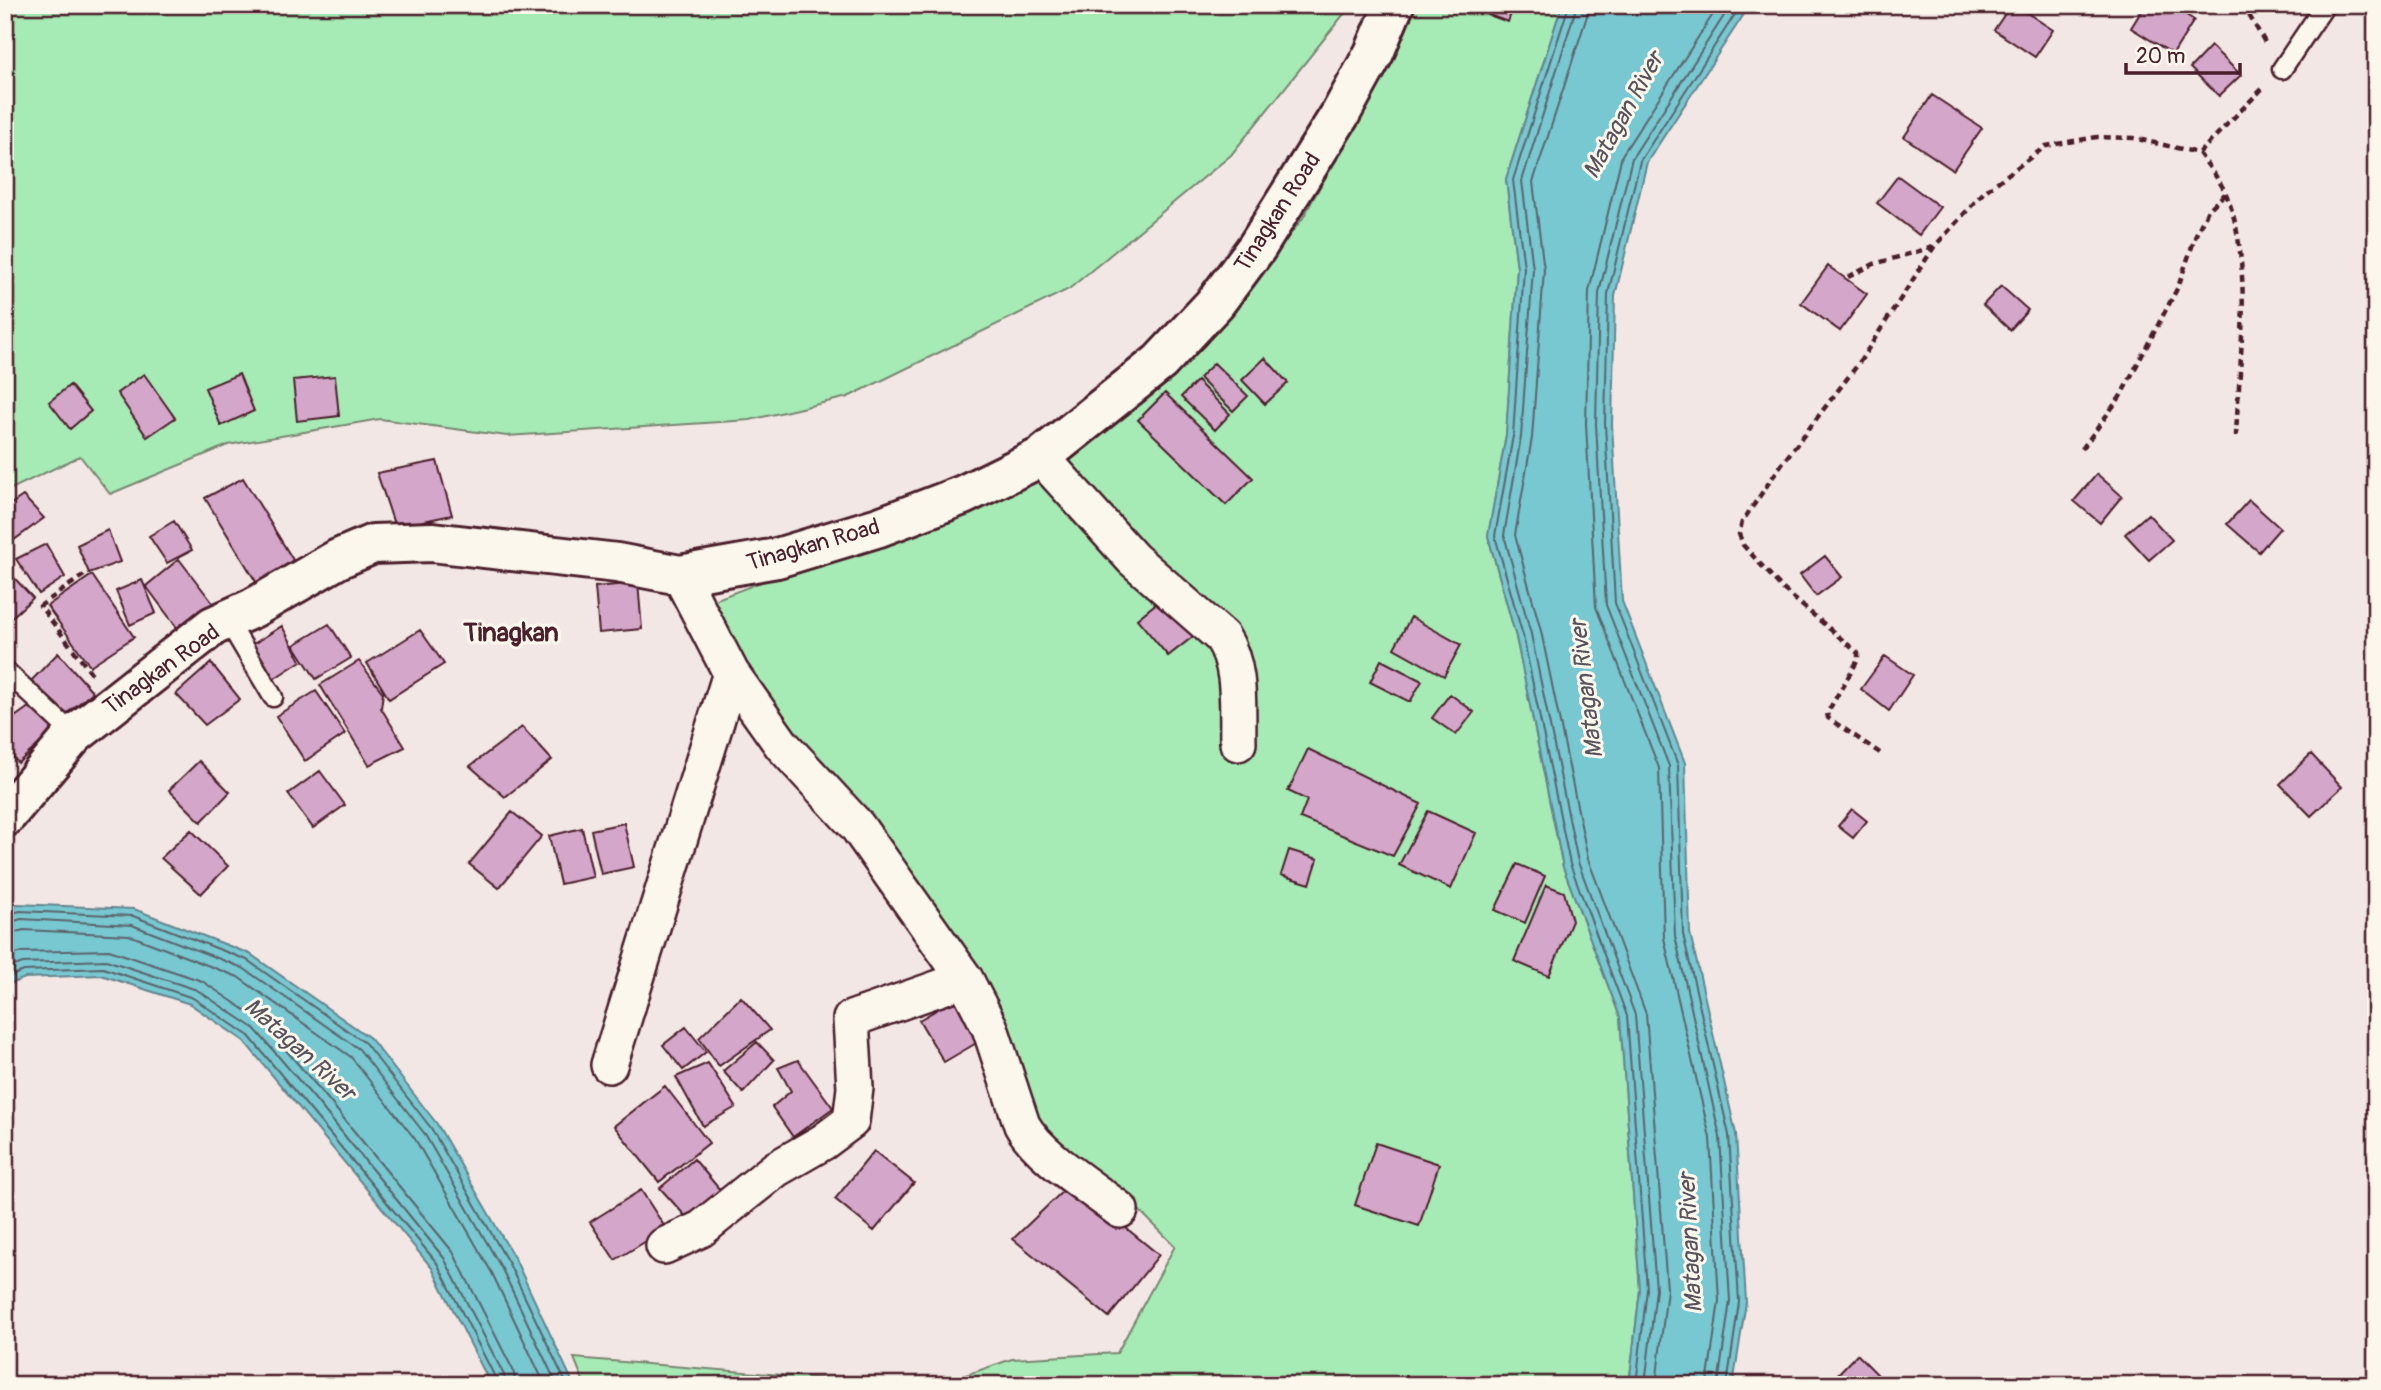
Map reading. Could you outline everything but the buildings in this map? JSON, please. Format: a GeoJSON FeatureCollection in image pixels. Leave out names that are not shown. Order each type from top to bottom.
{"type":"FeatureCollection","features":[{"type":"Feature","properties":{"kind":"street","name":"Tinagkan Road"},"geometry":{"type":"LineString","coordinates":[[5,817],[74,735],[147,681],[213,626],[228,621],[338,559],[373,544],[432,542],[617,563],[680,575],[777,558],[879,527],[963,495],[1041,457],[1160,362],[1216,302],[1257,247],[1341,113],[1374,53],[1394,5]]}},
{"type":"Feature","properties":{"kind":"street"},"geometry":{"type":"LineString","coordinates":[[1041,457],[1133,559],[1222,637],[1236,671],[1238,743]]}},
{"type":"Feature","properties":{"kind":"street"},"geometry":{"type":"LineString","coordinates":[[680,575],[731,673],[782,745],[857,826],[965,979],[990,1028],[1026,1132],[1037,1145],[1120,1210]]}},
{"type":"Feature","properties":{"kind":"street"},"geometry":{"type":"LineString","coordinates":[[609,1065],[731,673]]}},
{"type":"Feature","properties":{"kind":"street"},"geometry":{"type":"LineString","coordinates":[[664,1245],[701,1229],[776,1169],[851,1121],[855,1088],[851,1019],[965,979]]}},
{"type":"Feature","properties":{"kind":"lane"},"geometry":{"type":"LineString","coordinates":[[2282,69],[2325,5]]}},
{"type":"Feature","properties":{"kind":"lane"},"geometry":{"type":"LineString","coordinates":[[228,621],[273,697]]}},
{"type":"Feature","properties":{"kind":"lane"},"geometry":{"type":"LineString","coordinates":[[5,670],[74,735]]}},
{"type":"Feature","properties":{"kind":"path"},"geometry":{"type":"LineString","coordinates":[[2199,153],[2282,69],[2244,5]]}},
{"type":"Feature","properties":{"kind":"path"},"geometry":{"type":"LineString","coordinates":[[1880,753],[1828,718],[1827,713],[1858,660],[1858,653],[1783,589],[1743,545],[1739,534],[1742,522],[1781,465],[1859,363],[1934,247],[1984,192],[2046,146],[2096,137],[2133,138],[2199,153],[2225,193],[2239,244],[2241,311],[2236,436]]}},
{"type":"Feature","properties":{"kind":"path"},"geometry":{"type":"LineString","coordinates":[[2082,449],[2120,397],[2178,287],[2197,232],[2208,210],[2225,193]]}},
{"type":"Feature","properties":{"kind":"path"},"geometry":{"type":"LineString","coordinates":[[1848,277],[1874,264],[1934,247]]}},
{"type":"Feature","properties":{"kind":"path"},"geometry":{"type":"LineString","coordinates":[[84,575],[40,606],[114,703]]}},
{"type":"Feature","properties":{"kind":"green space"},"geometry":{"type":"Polygon","coordinates":[[[5,5],[1348,5],[1344,14],[1231,155],[1069,289],[848,397],[750,420],[507,436],[380,419],[228,445],[110,494],[80,456],[5,492],[5,5]]]}},
{"type":"Feature","properties":{"kind":"green space"},"geometry":{"type":"Polygon","coordinates":[[[1410,5],[1562,5],[1506,179],[1517,268],[1506,435],[1488,536],[1516,637],[1563,867],[1620,1017],[1640,1290],[1629,1385],[937,1385],[1012,1359],[1117,1353],[1175,1246],[1138,1209],[1041,1133],[850,810],[750,672],[709,602],[1042,475],[1205,345],[1303,218],[1382,71],[1410,5]]]}},
{"type":"Feature","properties":{"kind":"green space"},"geometry":{"type":"Polygon","coordinates":[[[574,1358],[903,1385],[585,1385],[574,1358]]]}},
{"type":"Feature","properties":{"kind":"water","name":"Matagan River"},"geometry":{"type":"Polygon","coordinates":[[[1562,5],[1750,5],[1647,162],[1615,296],[1612,425],[1622,601],[1685,763],[1690,933],[1736,1134],[1746,1302],[1733,1385],[1629,1385],[1640,1290],[1620,1017],[1563,867],[1516,637],[1488,536],[1506,435],[1517,268],[1506,179],[1562,5]]]}},
{"type":"Feature","properties":{"kind":"water","name":"Matagan River"},"geometry":{"type":"Polygon","coordinates":[[[17,904],[134,909],[250,954],[370,1038],[437,1124],[516,1261],[574,1385],[491,1385],[432,1268],[244,1041],[190,1004],[101,975],[25,978],[5,986],[5,910],[17,904]]]}},
{"type":"Feature","properties":{"kind":"district","name":"Tinagkan"},"geometry":{"type":"Point","coordinates":[511,632]}}]}
